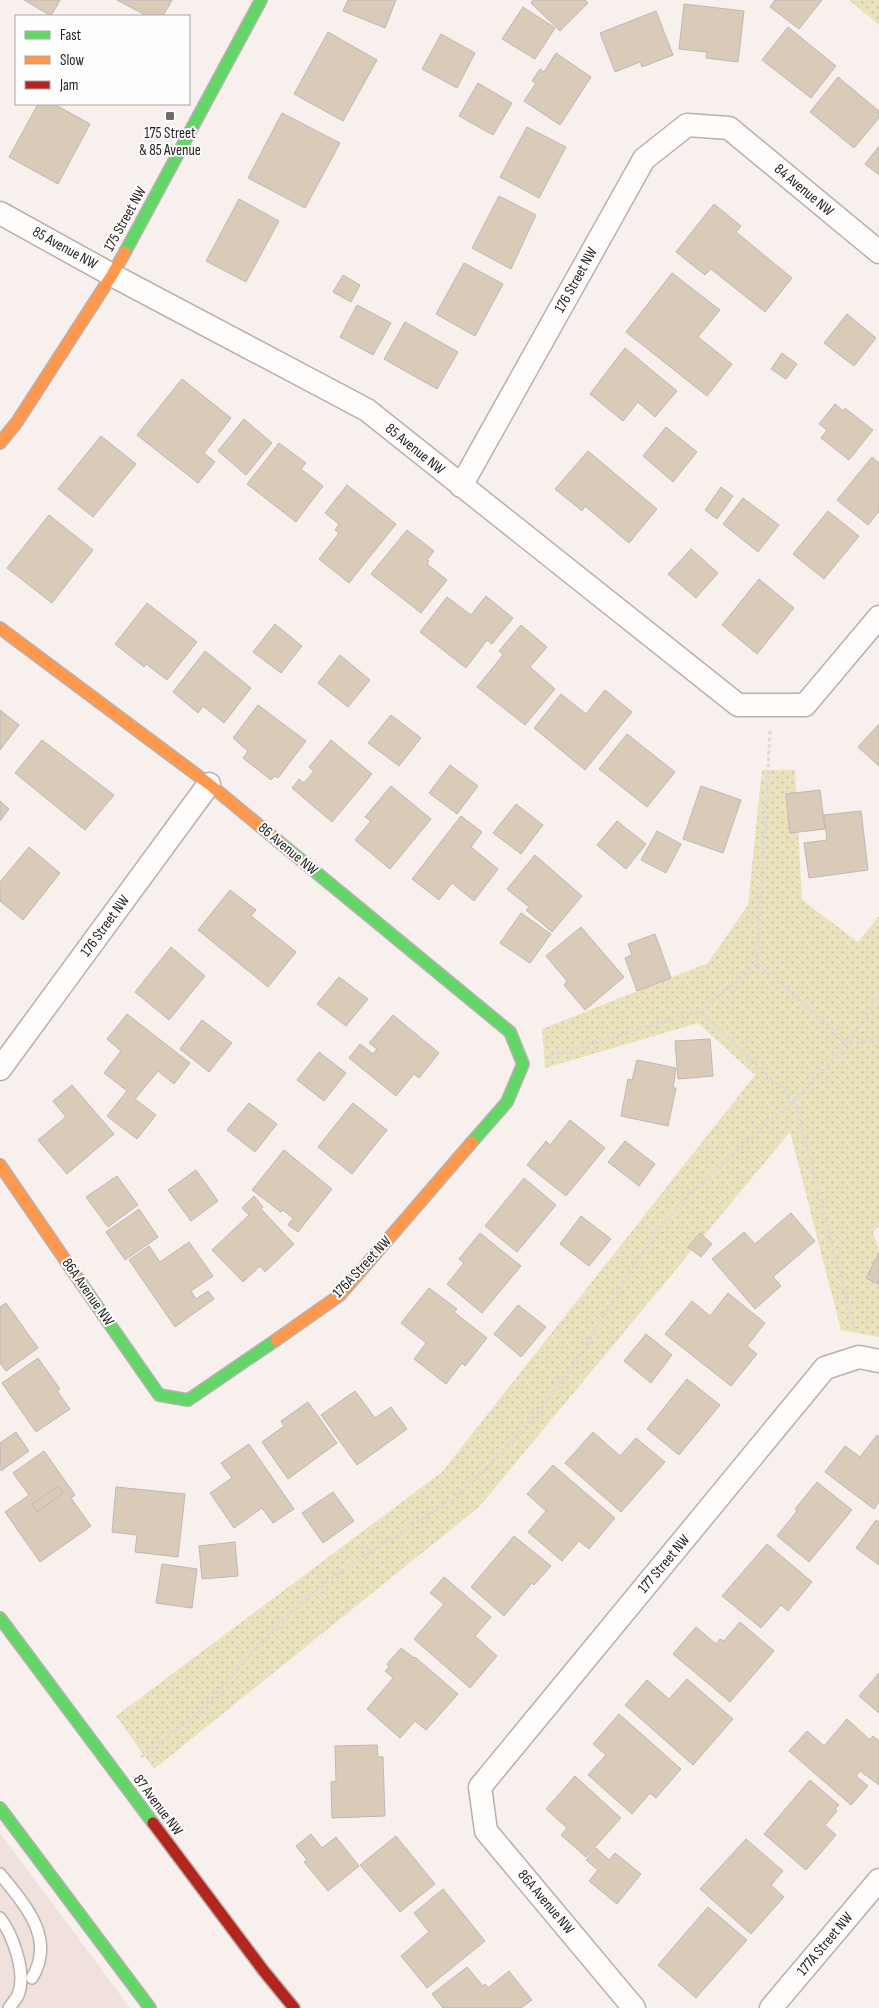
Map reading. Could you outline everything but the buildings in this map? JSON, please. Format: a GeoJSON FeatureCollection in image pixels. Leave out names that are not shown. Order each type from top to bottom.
{"type":"FeatureCollection","features":[{"type":"Feature","properties":{"kind":"street","name":"175 Street NW"},"geometry":{"type":"LineString","coordinates":[[0,443],[17,422],[112,275],[262,0]]}},
{"type":"Feature","properties":{"kind":"street","name":"176 Street NW"},"geometry":{"type":"LineString","coordinates":[[461,486],[644,160],[687,124],[729,128]]}},
{"type":"Feature","properties":{"kind":"street","name":"84 Avenue NW"},"geometry":{"type":"LineString","coordinates":[[729,128],[879,252]]}},
{"type":"Feature","properties":{"kind":"street","name":"85 Avenue NW"},"geometry":{"type":"LineString","coordinates":[[0,212],[112,275],[367,410],[738,705],[805,705],[879,617]]}},
{"type":"Feature","properties":{"kind":"street","name":"86 Avenue NW"},"geometry":{"type":"LineString","coordinates":[[0,628],[209,784],[510,1032],[522,1064]]}},
{"type":"Feature","properties":{"kind":"street","name":"176 Street NW"},"geometry":{"type":"LineString","coordinates":[[0,1069],[209,784]]}},
{"type":"Feature","properties":{"kind":"street","name":"176A Street NW"},"geometry":{"type":"LineString","coordinates":[[188,1400],[340,1295],[507,1102],[522,1064]]}},
{"type":"Feature","properties":{"kind":"street","name":"86A Avenue NW"},"geometry":{"type":"LineString","coordinates":[[0,1165],[159,1395],[188,1400]]}},
{"type":"Feature","properties":{"kind":"street","name":"177 Street NW"},"geometry":{"type":"LineString","coordinates":[[480,1787],[825,1368],[869,1359]]}},
{"type":"Feature","properties":{"kind":"street","name":"87 Avenue NW"},"geometry":{"type":"LineString","coordinates":[[0,1618],[263,1970],[294,2008]]}},
{"type":"Feature","properties":{"kind":"street","name":"86A Avenue NW"},"geometry":{"type":"LineString","coordinates":[[480,1787],[486,1830],[634,2008]]}},
{"type":"Feature","properties":{"kind":"street"},"geometry":{"type":"LineString","coordinates":[[0,1808],[150,2008]]}},
{"type":"Feature","properties":{"kind":"street","name":"177A Street NW"},"geometry":{"type":"LineString","coordinates":[[771,2008],[879,1880]]}},
{"type":"Feature","properties":{"kind":"lane"},"geometry":{"type":"LineString","coordinates":[[0,1874],[34,1918],[40,1938],[41,1955],[37,1970],[32,1978]]}},
{"type":"Feature","properties":{"kind":"lane"},"geometry":{"type":"LineString","coordinates":[[0,1918],[12,1937],[21,1980],[19,1993],[9,2008]]}},
{"type":"Feature","properties":{"kind":"path"},"geometry":{"type":"LineString","coordinates":[[522,1064],[700,1011],[757,964],[772,705]]}},
{"type":"Feature","properties":{"kind":"path"},"geometry":{"type":"LineString","coordinates":[[757,964],[825,1022],[847,1045]]}},
{"type":"Feature","properties":{"kind":"path"},"geometry":{"type":"LineString","coordinates":[[140,1758],[184,1725],[204,1706],[271,1632],[304,1600],[338,1572],[442,1506],[485,1470],[536,1415],[571,1369],[630,1271],[658,1229],[691,1192],[794,1100],[847,1045],[879,995]]}},
{"type":"Feature","properties":{"kind":"path"},"geometry":{"type":"LineString","coordinates":[[700,1011],[794,1100],[853,1320],[869,1359]]}},
{"type":"Feature","properties":{"kind":"path"},"geometry":{"type":"LineString","coordinates":[[847,1045],[879,1039]]}},
{"type":"Feature","properties":{"kind":"shaded area"},"geometry":{"type":"Polygon","coordinates":[[[849,0],[879,0],[879,25],[849,0]]]}},
{"type":"Feature","properties":{"kind":"shaded area"},"geometry":{"type":"Polygon","coordinates":[[[762,770],[795,770],[802,900],[858,942],[879,916],[879,1226],[873,1232],[879,1251],[879,1337],[841,1330],[790,1132],[479,1507],[154,1769],[116,1716],[442,1472],[755,1075],[698,1023],[545,1068],[542,1029],[708,963],[748,905],[762,770]]]}},
{"type":"Feature","properties":{"kind":"shaded area"},"geometry":{"type":"Polygon","coordinates":[[[0,1833],[130,2008],[0,2008],[0,1833]]]}},
{"type":"Feature","properties":{"kind":"traffic: fast"},"geometry":{"type":"LineString","coordinates":[[125,252],[261,0]]}},
{"type":"Feature","properties":{"kind":"traffic: fast"},"geometry":{"type":"LineString","coordinates":[[278,841],[510,1032],[523,1064],[507,1102],[472,1142]]}},
{"type":"Feature","properties":{"kind":"traffic: fast"},"geometry":{"type":"LineString","coordinates":[[81,1283],[159,1395],[188,1400],[276,1340]]}},
{"type":"Feature","properties":{"kind":"traffic: fast"},"geometry":{"type":"LineString","coordinates":[[0,1618],[153,1823]]}},
{"type":"Feature","properties":{"kind":"traffic: fast"},"geometry":{"type":"LineString","coordinates":[[0,1808],[150,2008]]}},
{"type":"Feature","properties":{"kind":"traffic: slow"},"geometry":{"type":"LineString","coordinates":[[0,443],[17,422],[125,252]]}},
{"type":"Feature","properties":{"kind":"traffic: slow"},"geometry":{"type":"LineString","coordinates":[[0,628],[209,784],[278,841]]}},
{"type":"Feature","properties":{"kind":"traffic: slow"},"geometry":{"type":"LineString","coordinates":[[276,1340],[340,1295],[472,1142]]}},
{"type":"Feature","properties":{"kind":"traffic: slow"},"geometry":{"type":"LineString","coordinates":[[0,1165],[81,1283]]}},
{"type":"Feature","properties":{"kind":"traffic: jam"},"geometry":{"type":"LineString","coordinates":[[153,1823],[263,1970],[294,2008]]}},
{"type":"Feature","properties":{"kind":"place","name":"175 Street & 85 Avenue"},"geometry":{"type":"Point","coordinates":[170,116]}}]}
